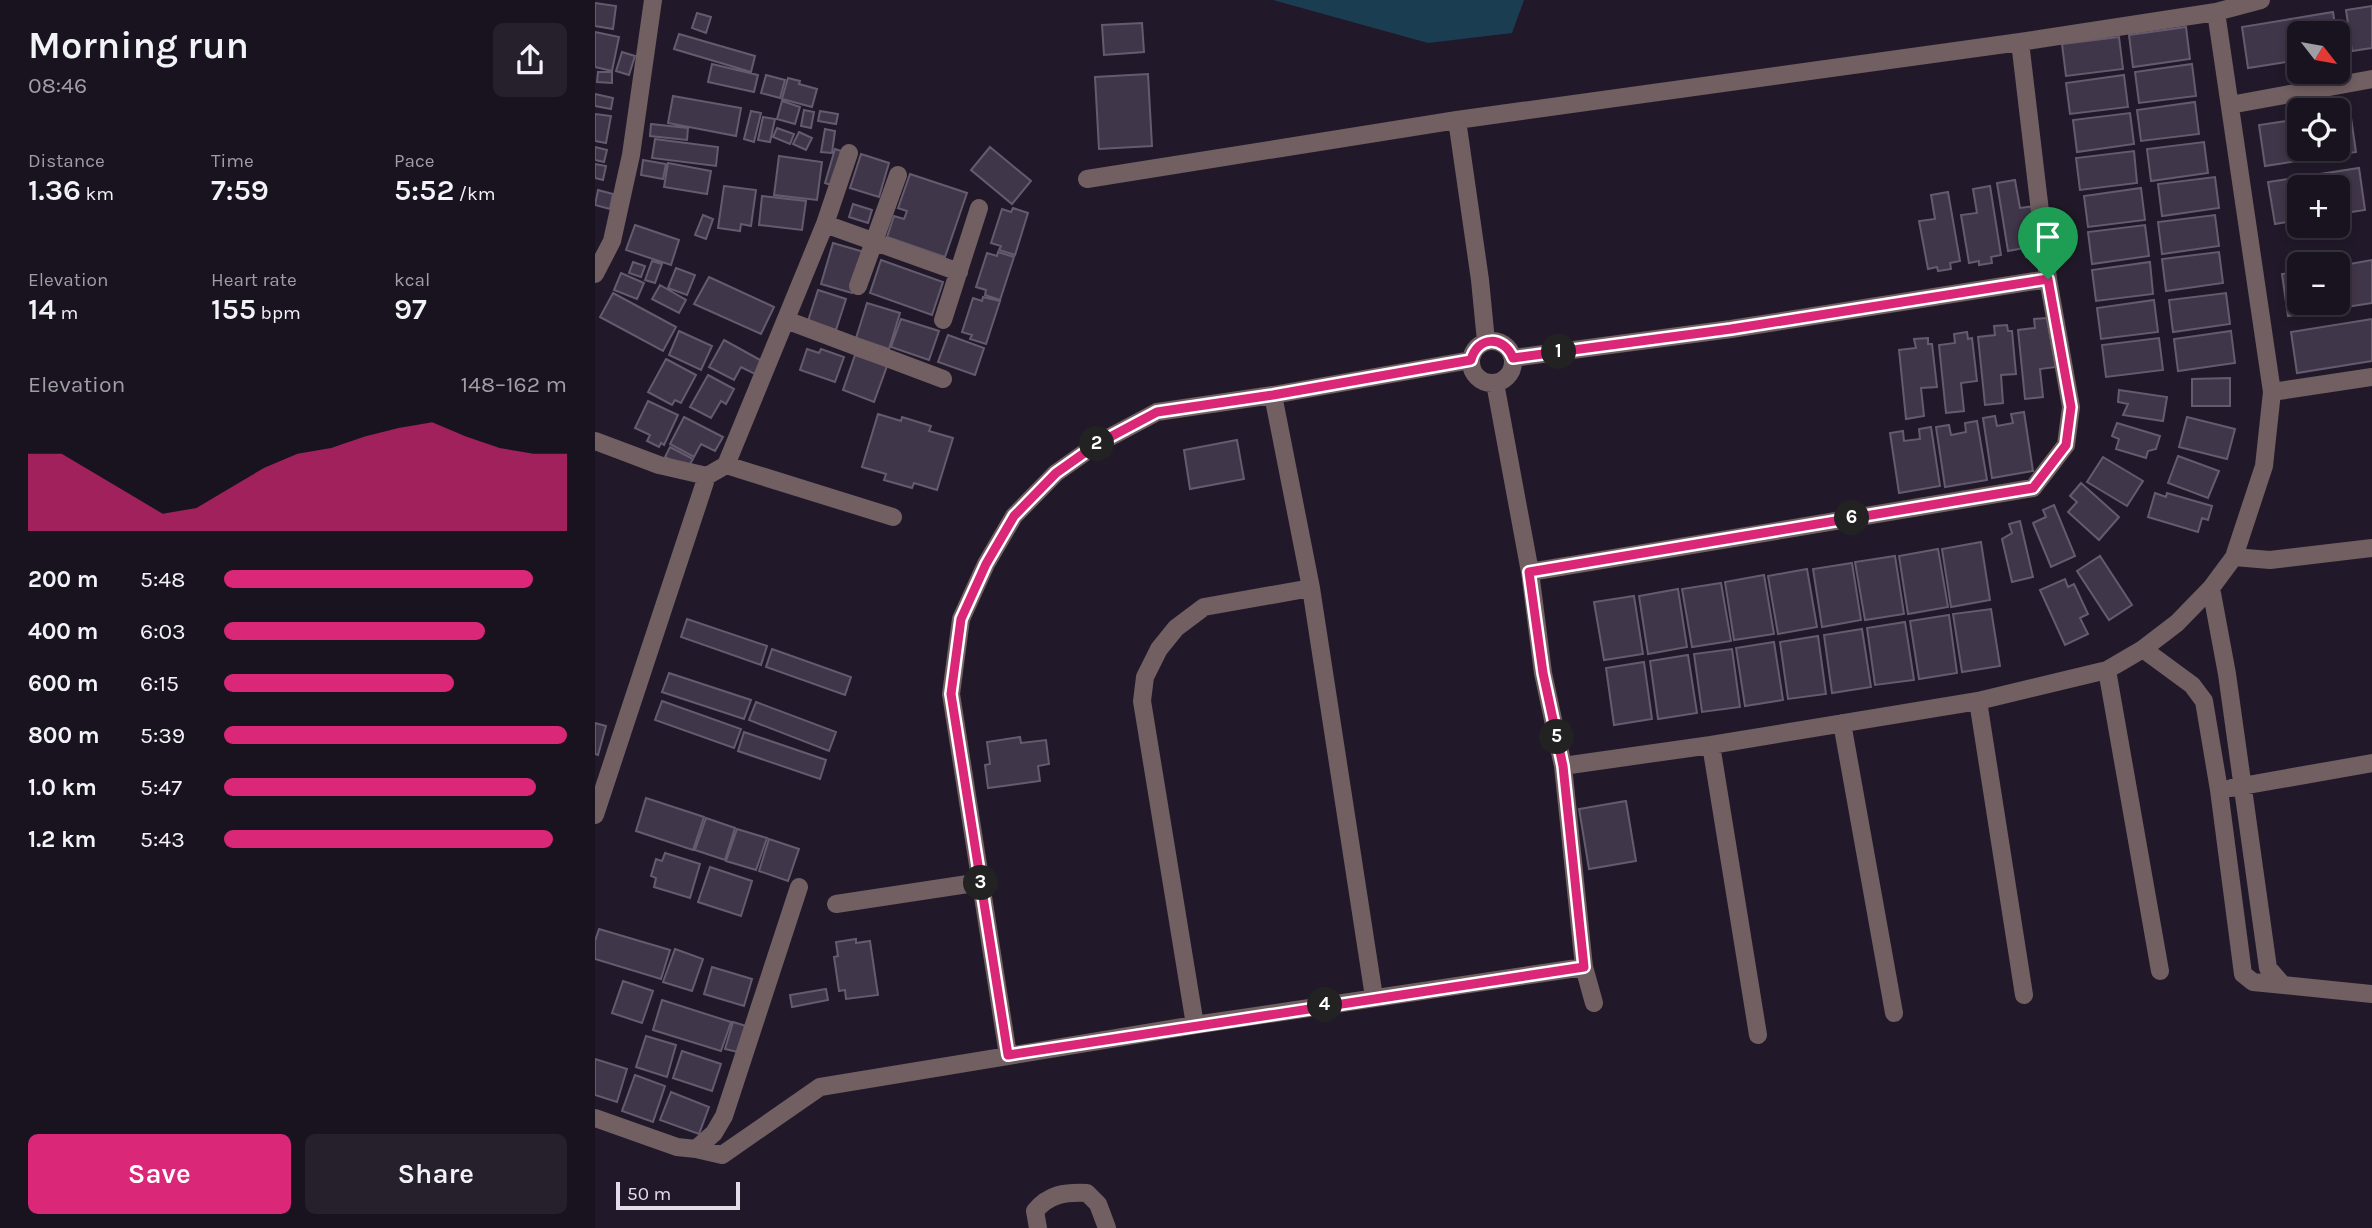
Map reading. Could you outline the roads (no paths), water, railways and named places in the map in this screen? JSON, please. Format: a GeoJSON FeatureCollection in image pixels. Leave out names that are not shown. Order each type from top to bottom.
{"type":"FeatureCollection","features":[{"type":"Feature","properties":{"kind":"street"},"geometry":{"type":"LineString","coordinates":[[595,274],[612,240],[631,155],[653,0]]}},
{"type":"Feature","properties":{"kind":"street"},"geometry":{"type":"LineString","coordinates":[[1087,179],[1457,120],[2020,42],[2216,12],[2261,0]]}},
{"type":"Feature","properties":{"kind":"street"},"geometry":{"type":"LineString","coordinates":[[1563,766],[1711,745],[1978,701],[2107,670],[2143,649],[2177,623],[2211,588],[2234,557],[2264,466],[2272,392],[2216,12]]}},
{"type":"Feature","properties":{"kind":"street"},"geometry":{"type":"LineString","coordinates":[[1529,572],[2033,488],[2066,445],[2071,407],[2048,279],[2020,42]]}},
{"type":"Feature","properties":{"kind":"street"},"geometry":{"type":"LineString","coordinates":[[2230,105],[2372,79]]}},
{"type":"Feature","properties":{"kind":"street"},"geometry":{"type":"LineString","coordinates":[[1457,120],[1486,341]]}},
{"type":"Feature","properties":{"kind":"street"},"geometry":{"type":"LineString","coordinates":[[595,441],[659,465],[707,476],[726,466],[825,223],[849,153]]}},
{"type":"Feature","properties":{"kind":"street"},"geometry":{"type":"LineString","coordinates":[[858,286],[898,175]]}},
{"type":"Feature","properties":{"kind":"street"},"geometry":{"type":"LineString","coordinates":[[943,320],[979,208]]}},
{"type":"Feature","properties":{"kind":"street"},"geometry":{"type":"LineString","coordinates":[[825,223],[958,272]]}},
{"type":"Feature","properties":{"kind":"street"},"geometry":{"type":"LineString","coordinates":[[1513,358],[1731,329],[2048,279]]}},
{"type":"Feature","properties":{"kind":"street"},"geometry":{"type":"LineString","coordinates":[[786,320],[943,379]]}},
{"type":"Feature","properties":{"kind":"street"},"geometry":{"type":"LineString","coordinates":[[1495,340],[1510,350],[1513,358],[1509,374],[1495,383],[1487,383],[1475,374],[1471,360],[1473,352],[1486,341],[1495,340]]}},
{"type":"Feature","properties":{"kind":"street"},"geometry":{"type":"LineString","coordinates":[[1008,1055],[951,694],[961,619],[986,564],[1014,516],[1056,473],[1097,444],[1157,412],[1273,395],[1471,360]]}},
{"type":"Feature","properties":{"kind":"street"},"geometry":{"type":"LineString","coordinates":[[2272,392],[2372,377]]}},
{"type":"Feature","properties":{"kind":"street"},"geometry":{"type":"LineString","coordinates":[[1495,383],[1529,572],[1543,673],[1563,766],[1584,967],[1594,1003]]}},
{"type":"Feature","properties":{"kind":"street"},"geometry":{"type":"LineString","coordinates":[[1273,395],[1311,588],[1374,997]]}},
{"type":"Feature","properties":{"kind":"street"},"geometry":{"type":"LineString","coordinates":[[726,466],[893,517]]}},
{"type":"Feature","properties":{"kind":"street"},"geometry":{"type":"LineString","coordinates":[[595,815],[707,476]]}},
{"type":"Feature","properties":{"kind":"street"},"geometry":{"type":"LineString","coordinates":[[2234,557],[2270,560],[2372,548]]}},
{"type":"Feature","properties":{"kind":"street"},"geometry":{"type":"LineString","coordinates":[[1195,1025],[1142,701],[1145,677],[1159,649],[1176,628],[1204,607],[1311,588]]}},
{"type":"Feature","properties":{"kind":"street"},"geometry":{"type":"LineString","coordinates":[[2211,588],[2228,674],[2269,968],[2282,984]]}},
{"type":"Feature","properties":{"kind":"street"},"geometry":{"type":"LineString","coordinates":[[2143,649],[2192,685],[2204,701],[2243,974],[2253,982],[2372,993]]}},
{"type":"Feature","properties":{"kind":"street"},"geometry":{"type":"LineString","coordinates":[[2107,670],[2161,971]]}},
{"type":"Feature","properties":{"kind":"street"},"geometry":{"type":"LineString","coordinates":[[1978,701],[2024,995]]}},
{"type":"Feature","properties":{"kind":"street"},"geometry":{"type":"LineString","coordinates":[[1842,723],[1894,1013]]}},
{"type":"Feature","properties":{"kind":"street"},"geometry":{"type":"LineString","coordinates":[[1711,745],[1758,1035]]}},
{"type":"Feature","properties":{"kind":"street"},"geometry":{"type":"LineString","coordinates":[[2218,790],[2372,763]]}},
{"type":"Feature","properties":{"kind":"street"},"geometry":{"type":"LineString","coordinates":[[836,904],[981,882]]}},
{"type":"Feature","properties":{"kind":"street"},"geometry":{"type":"LineString","coordinates":[[696,1149],[714,1133],[724,1116],[799,887]]}},
{"type":"Feature","properties":{"kind":"street"},"geometry":{"type":"LineString","coordinates":[[2235,911],[2259,906]]}},
{"type":"Feature","properties":{"kind":"street"},"geometry":{"type":"LineString","coordinates":[[595,1118],[677,1147],[722,1155],[820,1087],[1195,1025],[1584,967]]}},
{"type":"Feature","properties":{"kind":"street"},"geometry":{"type":"LineString","coordinates":[[1038,1228],[1035,1211],[1045,1199],[1067,1192],[1087,1193],[1098,1204],[1107,1228]]}},
{"type":"Feature","properties":{"kind":"water"},"geometry":{"type":"Polygon","coordinates":[[[1273,0],[1524,0],[1512,33],[1428,43],[1273,0]]]}}]}
